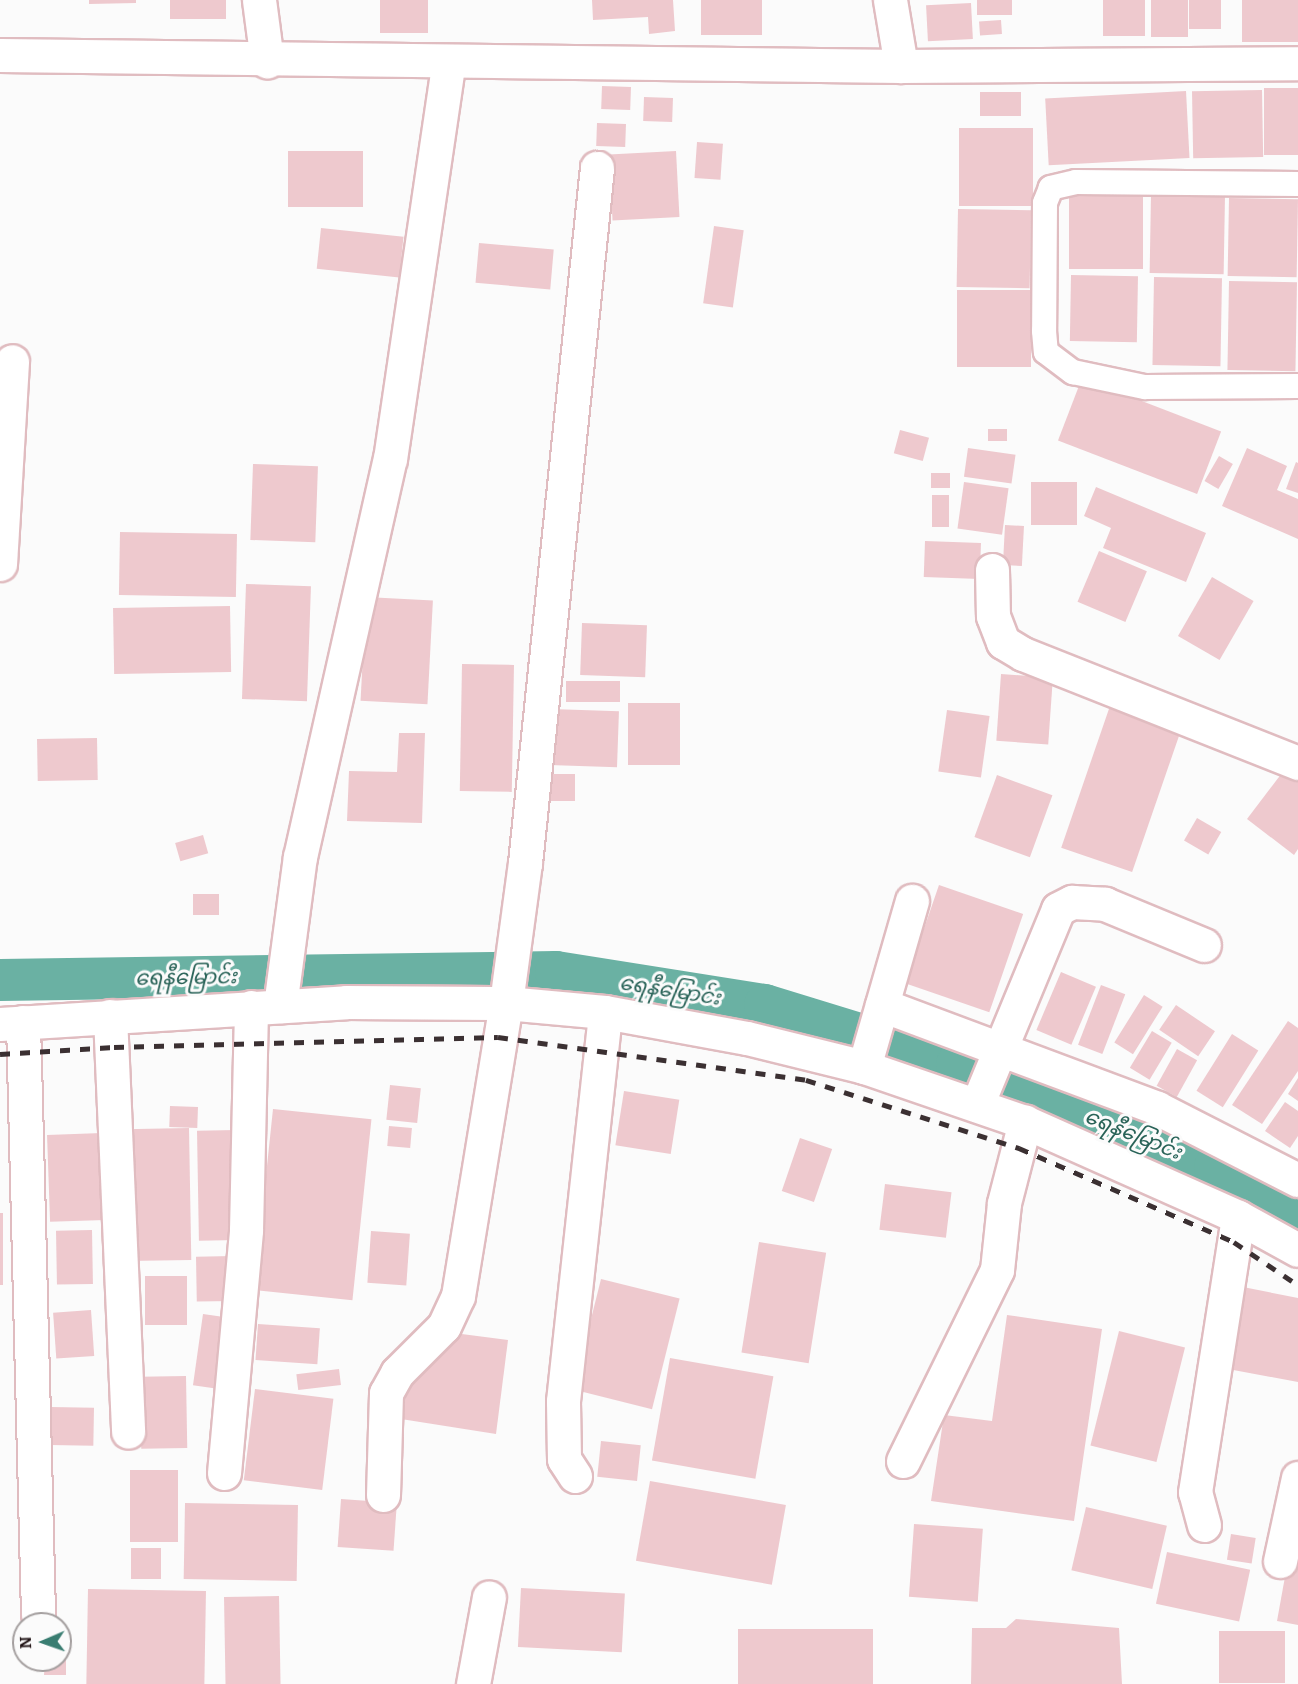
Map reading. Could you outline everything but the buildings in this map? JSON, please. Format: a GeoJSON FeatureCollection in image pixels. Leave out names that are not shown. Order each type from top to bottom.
{"type":"FeatureCollection","features":[{"type":"Feature","properties":{"kind":"street"},"geometry":{"type":"LineString","coordinates":[[259,0],[267,61]]}},
{"type":"Feature","properties":{"kind":"street"},"geometry":{"type":"LineString","coordinates":[[890,0],[901,66]]}},
{"type":"Feature","properties":{"kind":"street"},"geometry":{"type":"LineString","coordinates":[[0,55],[267,61],[901,66],[1298,63]]}},
{"type":"Feature","properties":{"kind":"street"},"geometry":{"type":"LineString","coordinates":[[224,1473],[265,1007],[298,872],[390,459],[448,61]]}},
{"type":"Feature","properties":{"kind":"street"},"geometry":{"type":"LineString","coordinates":[[383,1495],[386,1393],[397,1373],[444,1326],[458,1296],[506,1003],[523,879],[597,168]]}},
{"type":"Feature","properties":{"kind":"street"},"geometry":{"type":"LineString","coordinates":[[0,564],[12,361]]}},
{"type":"Feature","properties":{"kind":"street"},"geometry":{"type":"LineString","coordinates":[[992,570],[993,616],[1003,642],[1023,654],[1298,763]]}},
{"type":"Feature","properties":{"kind":"street"},"geometry":{"type":"LineString","coordinates":[[864,1067],[912,901]]}},
{"type":"Feature","properties":{"kind":"street"},"geometry":{"type":"LineString","coordinates":[[977,1105],[1051,923],[1072,902],[1105,904],[1204,945]]}},
{"type":"Feature","properties":{"kind":"street"},"geometry":{"type":"LineString","coordinates":[[38,1612],[11,1023],[265,1007],[506,1003],[605,1012],[747,1038],[864,1067],[977,1105],[1026,1122],[1238,1216],[1298,1250]]}},
{"type":"Feature","properties":{"kind":"street"},"geometry":{"type":"LineString","coordinates":[[882,1005],[1157,1108],[1298,1180]]}},
{"type":"Feature","properties":{"kind":"street"},"geometry":{"type":"LineString","coordinates":[[575,1476],[564,1459],[563,1401],[605,1012]]}},
{"type":"Feature","properties":{"kind":"street"},"geometry":{"type":"LineString","coordinates":[[110,1016],[128,1432]]}},
{"type":"Feature","properties":{"kind":"street"},"geometry":{"type":"LineString","coordinates":[[903,1461],[997,1270],[1004,1203],[1026,1122]]}},
{"type":"Feature","properties":{"kind":"street"},"geometry":{"type":"LineString","coordinates":[[1204,1525],[1195,1492],[1238,1216]]}},
{"type":"Feature","properties":{"kind":"street"},"geometry":{"type":"LineString","coordinates":[[1280,1561],[1298,1478]]}},
{"type":"Feature","properties":{"kind":"street"},"geometry":{"type":"LineString","coordinates":[[473,1684],[489,1597]]}},
{"type":"Feature","properties":{"kind":"lane"},"geometry":{"type":"LineString","coordinates":[[1298,184],[1076,182],[1051,188],[1045,203],[1044,331],[1047,352],[1073,372],[1145,387],[1298,386]]}},
{"type":"Feature","properties":{"kind":"waterway","name":"ရေနီမြောင်း"},"geometry":{"type":"LineString","coordinates":[[0,980],[556,972],[765,1005],[957,1064],[1215,1167],[1298,1218]]}},
{"type":"Feature","properties":{"kind":"railway"},"geometry":{"type":"LineString","coordinates":[[0,1054],[114,1047],[498,1037],[806,1080],[1019,1148],[1234,1242],[1298,1285]]}}]}
